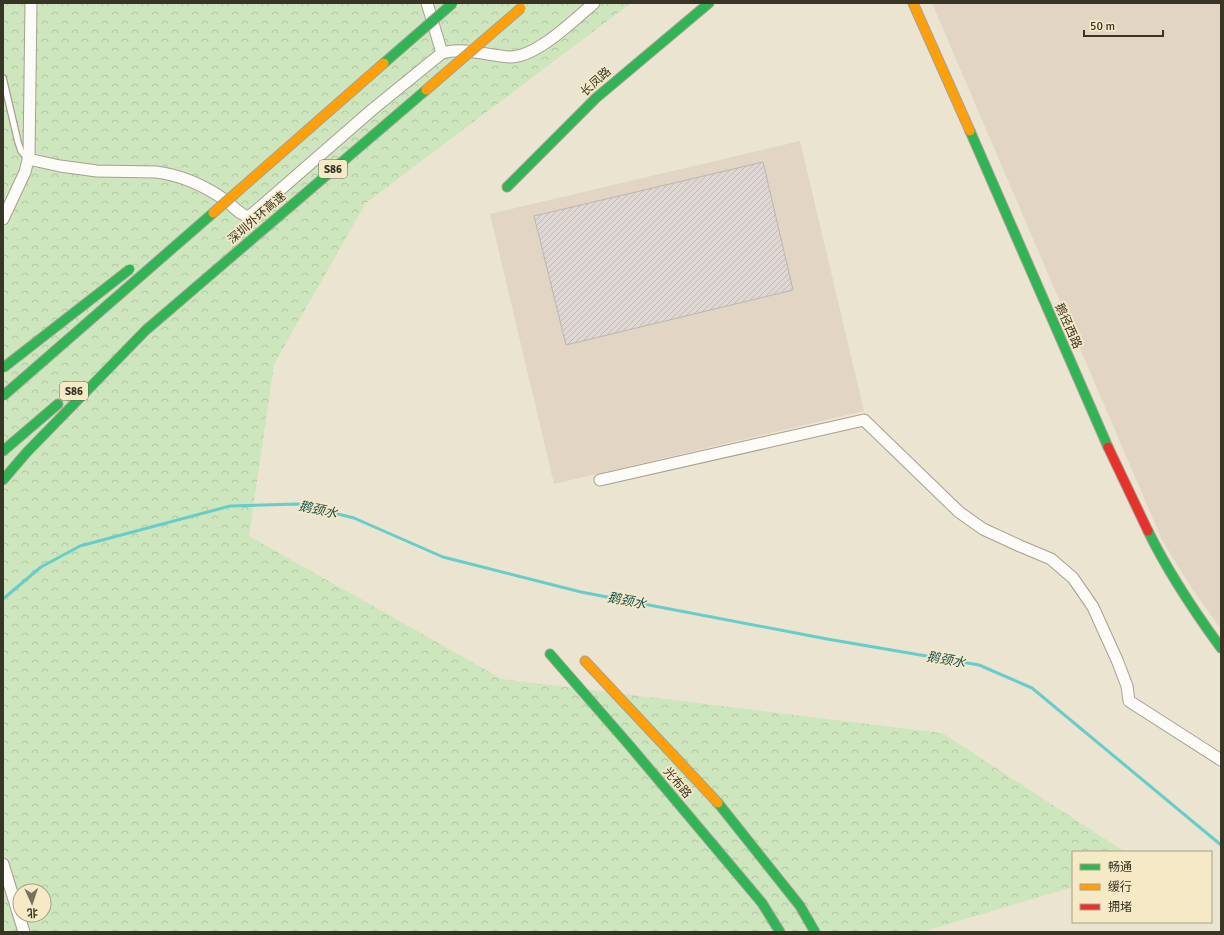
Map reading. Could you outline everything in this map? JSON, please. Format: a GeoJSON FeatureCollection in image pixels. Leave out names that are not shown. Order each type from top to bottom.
{"type":"FeatureCollection","features":[{"type":"Feature","properties":{"kind":"main road"},"geometry":{"type":"LineString","coordinates":[[3,396],[453,3]]}},
{"type":"Feature","properties":{"kind":"main road","name":"长凤路"},"geometry":{"type":"LineString","coordinates":[[505,185],[596,98],[709,3]]}},
{"type":"Feature","properties":{"kind":"main road","name":"鹅径西路"},"geometry":{"type":"LineString","coordinates":[[913,3],[1116,466],[1158,552],[1203,624],[1221,648]]}},
{"type":"Feature","properties":{"kind":"main road","name":"深圳外环高速"},"geometry":{"type":"LineString","coordinates":[[74,391],[524,5]]}},
{"type":"Feature","properties":{"kind":"main road","name":"长凤路"},"geometry":{"type":"LineString","coordinates":[[550,131],[608,76]]}},
{"type":"Feature","properties":{"kind":"main road"},"geometry":{"type":"LineString","coordinates":[[171,237],[238,190]]}},
{"type":"Feature","properties":{"kind":"main road"},"geometry":{"type":"LineString","coordinates":[[3,368],[136,264]]}},
{"type":"Feature","properties":{"kind":"main road"},"geometry":{"type":"LineString","coordinates":[[3,480],[27,452],[146,330]]}},
{"type":"Feature","properties":{"kind":"main road","name":"S86"},"geometry":{"type":"LineString","coordinates":[[3,451],[63,401]]}},
{"type":"Feature","properties":{"kind":"main road","name":"光布路"},"geometry":{"type":"LineString","coordinates":[[550,654],[630,746],[762,903],[780,932]]}},
{"type":"Feature","properties":{"kind":"main road","name":"光布路"},"geometry":{"type":"LineString","coordinates":[[585,661],[726,811],[800,906],[815,932]]}},
{"type":"Feature","properties":{"kind":"street"},"geometry":{"type":"LineString","coordinates":[[3,219],[25,172],[30,144],[31,3]]}},
{"type":"Feature","properties":{"kind":"street"},"geometry":{"type":"LineString","coordinates":[[427,3],[442,53]]}},
{"type":"Feature","properties":{"kind":"street"},"geometry":{"type":"LineString","coordinates":[[28,159],[60,166],[96,171],[166,173],[177,176],[217,194],[232,205],[243,216],[247,217],[373,109],[442,53],[462,50],[512,57],[524,54],[548,42],[594,3]]}},
{"type":"Feature","properties":{"kind":"street"},"geometry":{"type":"LineString","coordinates":[[600,480],[864,420],[959,512],[983,529],[1051,559],[1073,578],[1093,607],[1127,686],[1130,701],[1221,760]]}},
{"type":"Feature","properties":{"kind":"street"},"geometry":{"type":"LineString","coordinates":[[3,864],[24,932]]}},
{"type":"Feature","properties":{"kind":"lane"},"geometry":{"type":"LineString","coordinates":[[3,78],[18,142],[21,151],[28,159]]}},
{"type":"Feature","properties":{"kind":"shaded area"},"geometry":{"type":"Polygon","coordinates":[[[932,3],[1221,3],[1221,629],[1193,590],[1163,542],[932,3]]]}},
{"type":"Feature","properties":{"kind":"shaded area"},"geometry":{"type":"Polygon","coordinates":[[[800,141],[864,411],[554,484],[490,214],[800,141]]]}},
{"type":"Feature","properties":{"kind":"green space"},"geometry":{"type":"Polygon","coordinates":[[[3,3],[631,3],[366,203],[274,364],[249,536],[502,679],[942,733],[1123,851],[1072,851],[1072,887],[921,932],[3,932],[3,3]]]}},
{"type":"Feature","properties":{"kind":"building"},"geometry":{"type":"Polygon","coordinates":[[[763,162],[793,290],[566,345],[534,216],[763,162]]]}},
{"type":"Feature","properties":{"kind":"waterway","name":"鹅颈水"},"geometry":{"type":"LineString","coordinates":[[3,599],[41,567],[80,546],[230,506],[298,504],[354,518],[443,557],[581,592],[827,639],[979,665],[1032,688],[1221,845]]}},
{"type":"Feature","properties":{"kind":"traffic: fast"},"geometry":{"type":"LineString","coordinates":[[384,63],[453,3]]}},
{"type":"Feature","properties":{"kind":"traffic: fast"},"geometry":{"type":"LineString","coordinates":[[507,187],[596,98],[709,3]]}},
{"type":"Feature","properties":{"kind":"traffic: fast"},"geometry":{"type":"LineString","coordinates":[[146,330],[426,90]]}},
{"type":"Feature","properties":{"kind":"traffic: fast"},"geometry":{"type":"LineString","coordinates":[[970,131],[1108,447]]}},
{"type":"Feature","properties":{"kind":"traffic: fast"},"geometry":{"type":"LineString","coordinates":[[3,396],[213,213]]}},
{"type":"Feature","properties":{"kind":"traffic: fast"},"geometry":{"type":"LineString","coordinates":[[3,368],[130,269]]}},
{"type":"Feature","properties":{"kind":"traffic: fast"},"geometry":{"type":"LineString","coordinates":[[3,480],[27,452],[146,330]]}},
{"type":"Feature","properties":{"kind":"traffic: fast"},"geometry":{"type":"LineString","coordinates":[[3,451],[58,404]]}},
{"type":"Feature","properties":{"kind":"traffic: fast"},"geometry":{"type":"LineString","coordinates":[[1148,531],[1182,591],[1221,648]]}},
{"type":"Feature","properties":{"kind":"traffic: fast"},"geometry":{"type":"LineString","coordinates":[[550,654],[630,746],[762,903],[780,932]]}},
{"type":"Feature","properties":{"kind":"traffic: fast"},"geometry":{"type":"LineString","coordinates":[[718,803],[800,906],[815,932]]}},
{"type":"Feature","properties":{"kind":"traffic: slow"},"geometry":{"type":"LineString","coordinates":[[913,3],[970,131]]}},
{"type":"Feature","properties":{"kind":"traffic: slow"},"geometry":{"type":"LineString","coordinates":[[426,90],[521,8]]}},
{"type":"Feature","properties":{"kind":"traffic: slow"},"geometry":{"type":"LineString","coordinates":[[213,213],[384,63]]}},
{"type":"Feature","properties":{"kind":"traffic: slow"},"geometry":{"type":"LineString","coordinates":[[585,661],[718,803]]}},
{"type":"Feature","properties":{"kind":"traffic: jam"},"geometry":{"type":"LineString","coordinates":[[1108,447],[1148,531]]}}]}
